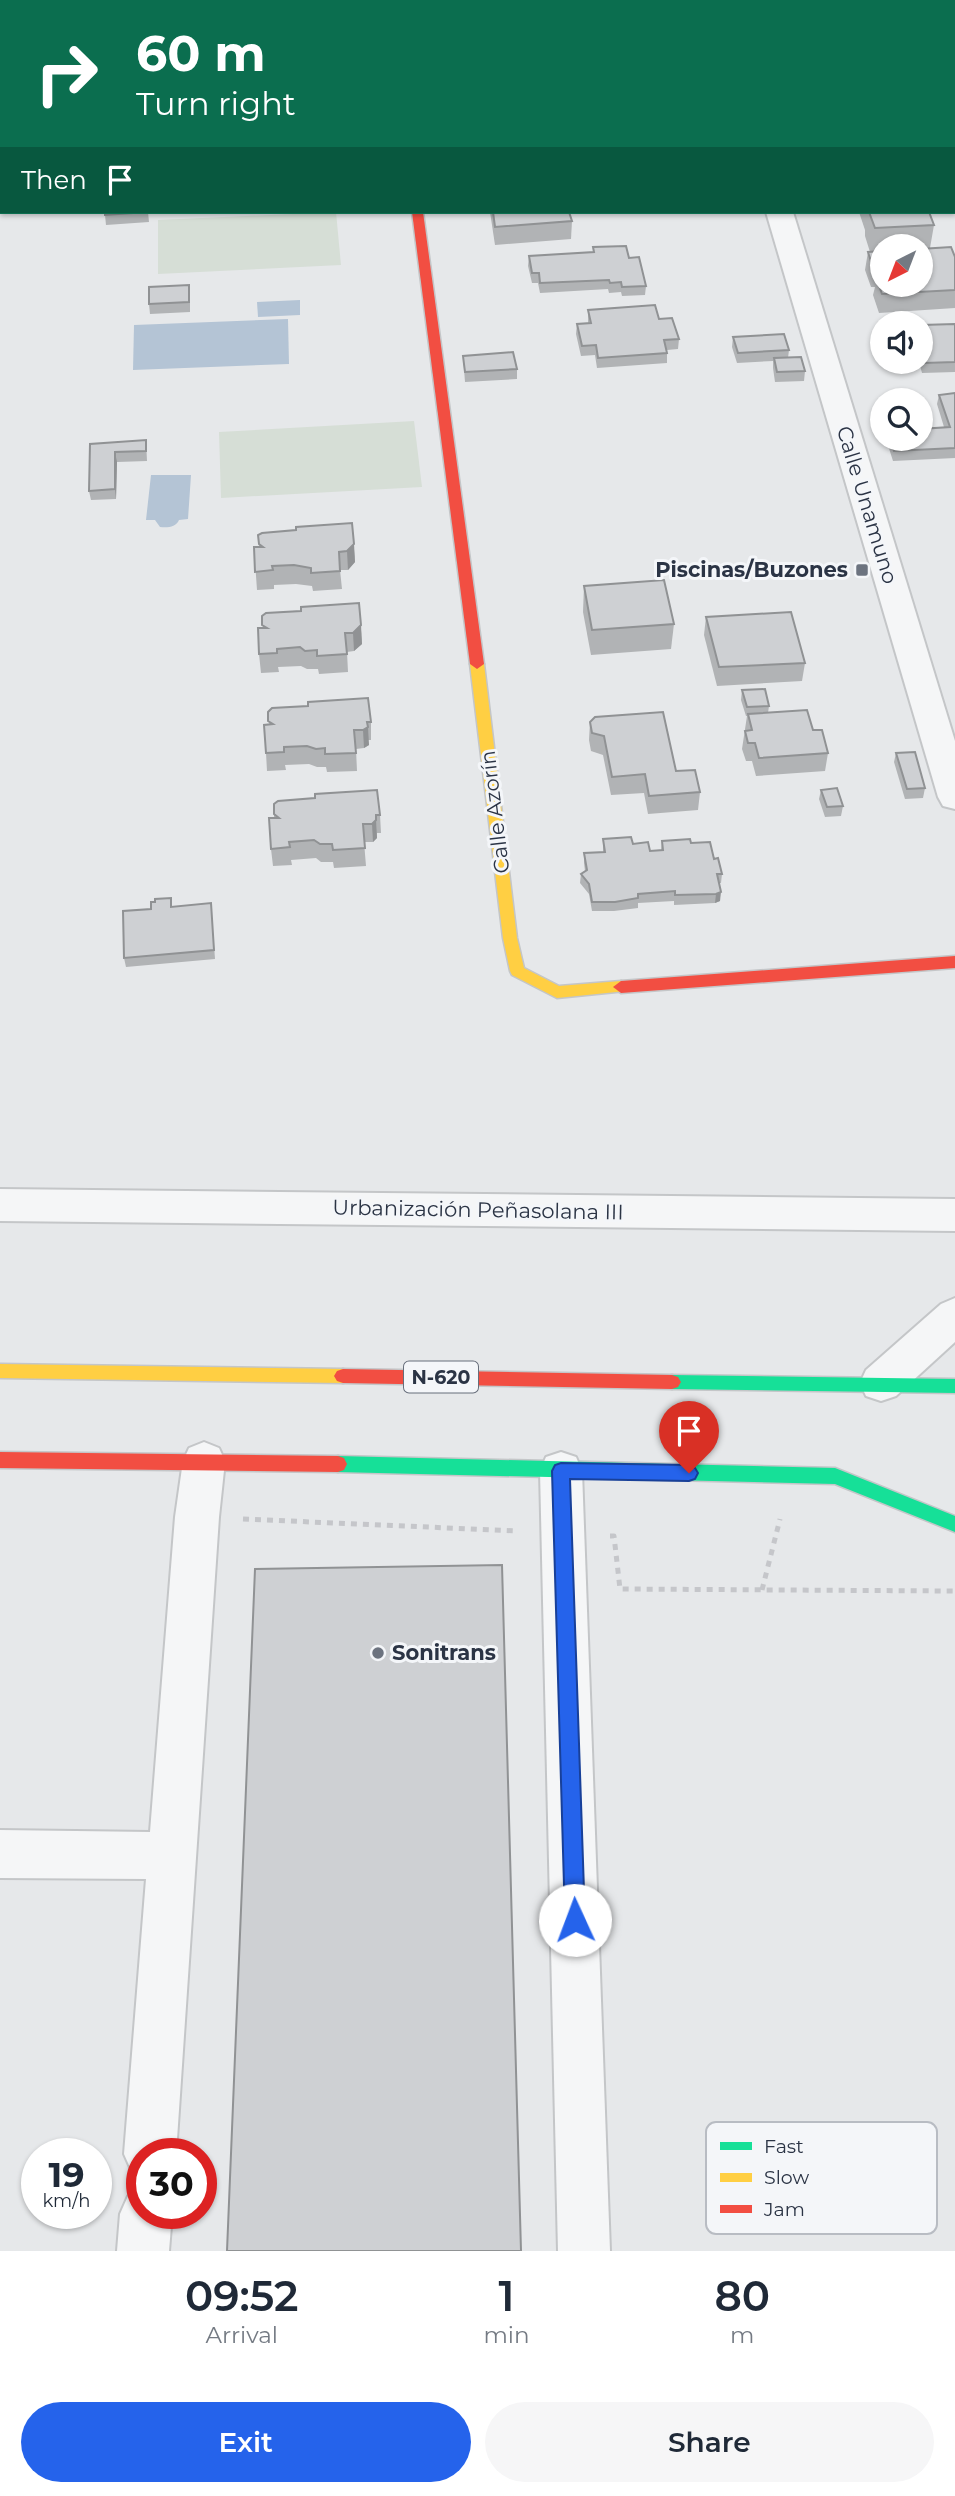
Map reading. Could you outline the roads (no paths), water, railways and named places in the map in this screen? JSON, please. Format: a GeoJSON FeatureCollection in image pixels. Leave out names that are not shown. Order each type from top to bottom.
{"type":"FeatureCollection","features":[{"type":"Feature","properties":{"kind":"main road","name":"Calle Azorín"},"geometry":{"type":"LineString","coordinates":[[417,214],[458,513],[510,938],[517,971],[557,992],[955,961]]}},
{"type":"Feature","properties":{"kind":"main road","name":"N-620"},"geometry":{"type":"LineString","coordinates":[[0,1371],[955,1386]]}},
{"type":"Feature","properties":{"kind":"main road"},"geometry":{"type":"LineString","coordinates":[[0,1460],[204,1461],[835,1476],[955,1524]]}},
{"type":"Feature","properties":{"kind":"street","name":"Calle Unamuno"},"geometry":{"type":"LineString","coordinates":[[780,214],[955,797]]}},
{"type":"Feature","properties":{"kind":"street","name":"Urbanización Peñasolana III"},"geometry":{"type":"LineString","coordinates":[[0,1205],[955,1215]]}},
{"type":"Feature","properties":{"kind":"street"},"geometry":{"type":"LineString","coordinates":[[881,1383],[955,1316]]}},
{"type":"Feature","properties":{"kind":"street"},"geometry":{"type":"LineString","coordinates":[[151,2138],[197,1517],[204,1461]]}},
{"type":"Feature","properties":{"kind":"street"},"geometry":{"type":"LineString","coordinates":[[561,1471],[584,2251]]}},
{"type":"Feature","properties":{"kind":"street"},"geometry":{"type":"LineString","coordinates":[[0,1854],[171,1856]]}},
{"type":"Feature","properties":{"kind":"street"},"geometry":{"type":"LineString","coordinates":[[143,2251],[145,2229]]}},
{"type":"Feature","properties":{"kind":"water"},"geometry":{"type":"Polygon","coordinates":[[[300,300],[300,315],[258,317],[257,302],[300,300]]]}},
{"type":"Feature","properties":{"kind":"water"},"geometry":{"type":"Polygon","coordinates":[[[288,319],[289,364],[133,370],[134,325],[288,319]]]}},
{"type":"Feature","properties":{"kind":"water"},"geometry":{"type":"Polygon","coordinates":[[[151,475],[191,475],[188,519],[179,520],[174,526],[166,527],[160,527],[155,520],[146,520],[151,475]]]}},
{"type":"Feature","properties":{"kind":"place","name":"Piscinas/Buzones"},"geometry":{"type":"Point","coordinates":[862,570]}},
{"type":"Feature","properties":{"kind":"place","name":"Sonitrans"},"geometry":{"type":"Point","coordinates":[378,1653]}}]}
